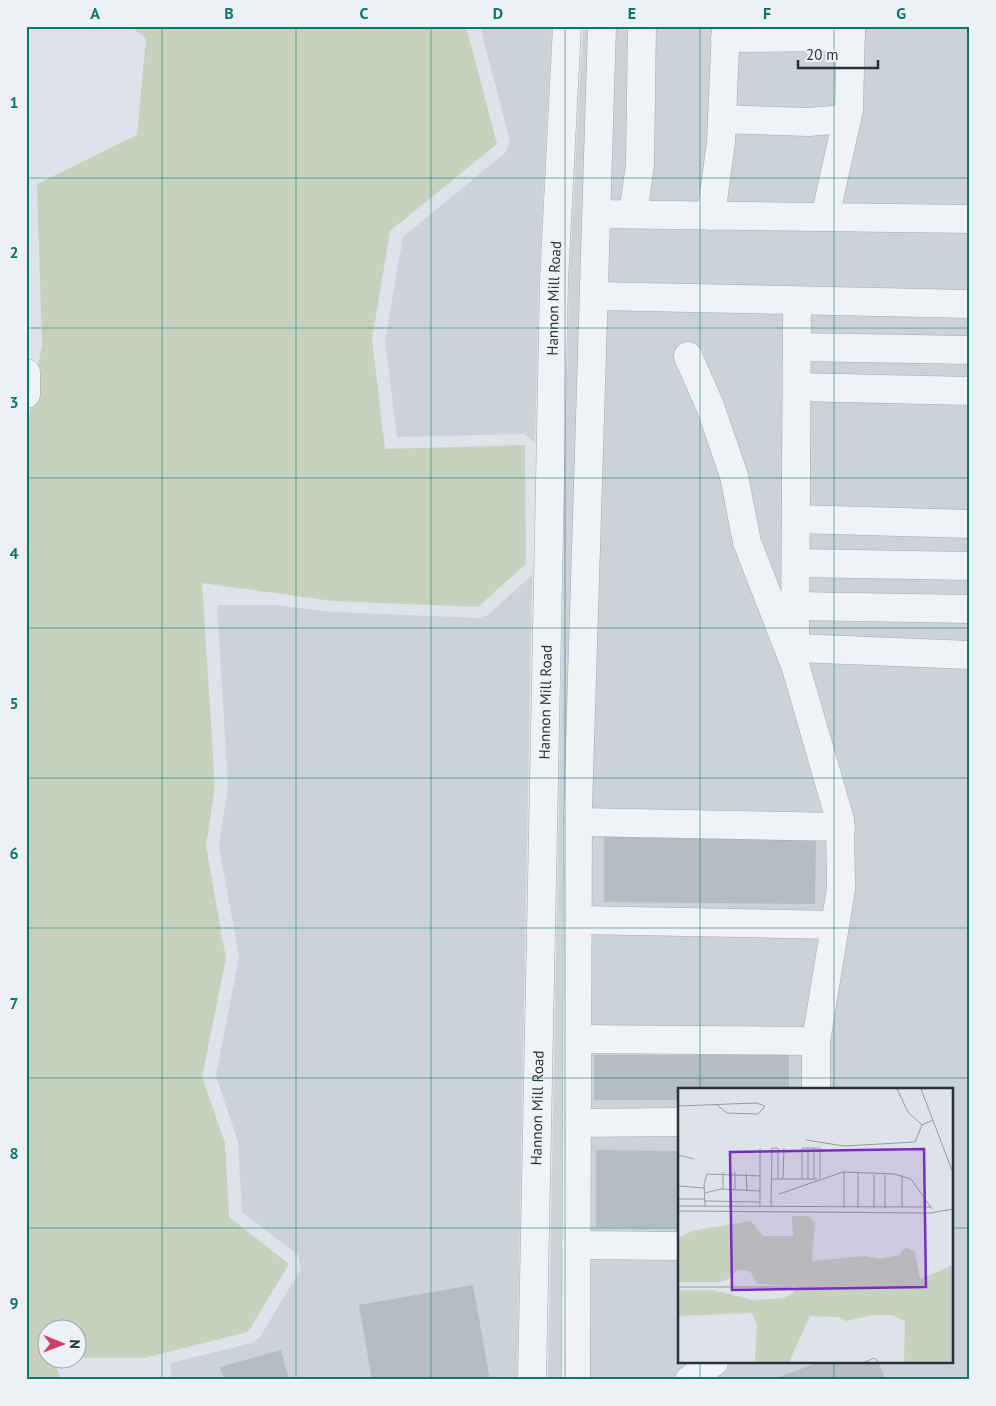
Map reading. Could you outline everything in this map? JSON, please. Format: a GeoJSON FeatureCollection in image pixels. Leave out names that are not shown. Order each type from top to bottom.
{"type":"FeatureCollection","features":[{"type":"Feature","properties":{"kind":"street","name":"Hannon Mill Road"},"geometry":{"type":"LineString","coordinates":[[532,1380],[554,286],[567,26]]}},
{"type":"Feature","properties":{"kind":"street"},"geometry":{"type":"LineString","coordinates":[[576,1380],[578,822],[602,26]]}},
{"type":"Feature","properties":{"kind":"street"},"geometry":{"type":"LineString","coordinates":[[633,214],[640,165],[642,26]]}},
{"type":"Feature","properties":{"kind":"street"},"geometry":{"type":"LineString","coordinates":[[711,216],[722,119],[726,32],[851,32],[847,119],[825,217]]}},
{"type":"Feature","properties":{"kind":"street"},"geometry":{"type":"LineString","coordinates":[[722,119],[808,122],[847,119]]}},
{"type":"Feature","properties":{"kind":"street"},"geometry":{"type":"LineString","coordinates":[[597,214],[970,218]]}},
{"type":"Feature","properties":{"kind":"street"},"geometry":{"type":"LineString","coordinates":[[554,286],[594,292],[797,301],[970,304]]}},
{"type":"Feature","properties":{"kind":"street"},"geometry":{"type":"LineString","coordinates":[[796,658],[797,301]]}},
{"type":"Feature","properties":{"kind":"street"},"geometry":{"type":"LineString","coordinates":[[797,347],[970,350]]}},
{"type":"Feature","properties":{"kind":"street"},"geometry":{"type":"LineString","coordinates":[[688,356],[710,406],[734,476],[747,542],[796,658],[840,827],[841,890],[816,1041],[816,1088]]}},
{"type":"Feature","properties":{"kind":"street"},"geometry":{"type":"LineString","coordinates":[[26,373],[26,394]]}},
{"type":"Feature","properties":{"kind":"street"},"geometry":{"type":"LineString","coordinates":[[797,387],[970,391]]}},
{"type":"Feature","properties":{"kind":"street"},"geometry":{"type":"LineString","coordinates":[[796,519],[970,524]]}},
{"type":"Feature","properties":{"kind":"street"},"geometry":{"type":"LineString","coordinates":[[796,563],[970,566]]}},
{"type":"Feature","properties":{"kind":"street"},"geometry":{"type":"LineString","coordinates":[[796,606],[970,609]]}},
{"type":"Feature","properties":{"kind":"street"},"geometry":{"type":"LineString","coordinates":[[796,658],[970,655]]}},
{"type":"Feature","properties":{"kind":"street"},"geometry":{"type":"LineString","coordinates":[[578,822],[840,827]]}},
{"type":"Feature","properties":{"kind":"street"},"geometry":{"type":"LineString","coordinates":[[578,920],[835,925]]}},
{"type":"Feature","properties":{"kind":"street"},"geometry":{"type":"LineString","coordinates":[[577,1039],[816,1041]]}},
{"type":"Feature","properties":{"kind":"street"},"geometry":{"type":"LineString","coordinates":[[577,1123],[678,1122]]}},
{"type":"Feature","properties":{"kind":"street"},"geometry":{"type":"LineString","coordinates":[[576,1245],[678,1246]]}},
{"type":"Feature","properties":{"kind":"street"},"geometry":{"type":"LineString","coordinates":[[689,1380],[711,1364]]}},
{"type":"Feature","properties":{"kind":"shaded area"},"geometry":{"type":"Polygon","coordinates":[[[480,26],[552,26],[539,280],[535,443],[524,434],[397,437],[385,340],[403,237],[506,152],[510,141],[480,26]]]}},
{"type":"Feature","properties":{"kind":"shaded area"},"geometry":{"type":"Polygon","coordinates":[[[583,26],[970,26],[970,1380],[548,1380],[569,281],[583,26]]]}},
{"type":"Feature","properties":{"kind":"shaded area"},"geometry":{"type":"Polygon","coordinates":[[[532,575],[517,1380],[170,1380],[171,1363],[252,1343],[260,1337],[301,1269],[298,1255],[242,1212],[238,1142],[216,1076],[239,957],[219,846],[228,786],[217,605],[275,605],[332,612],[478,618],[488,615],[532,575]]]}},
{"type":"Feature","properties":{"kind":"green space"},"geometry":{"type":"Polygon","coordinates":[[[130,26],[466,26],[497,144],[390,231],[372,340],[385,449],[525,445],[526,564],[478,607],[333,601],[202,583],[215,786],[206,846],[226,958],[202,1077],[225,1143],[229,1217],[289,1264],[248,1332],[144,1358],[88,1358],[88,1318],[38,1318],[38,1368],[56,1368],[61,1380],[26,1380],[26,431],[42,345],[37,184],[137,135],[146,38],[130,26]]]}},
{"type":"Feature","properties":{"kind":"building"},"geometry":{"type":"Polygon","coordinates":[[[604,833],[816,835],[815,904],[604,902],[604,833]]]}},
{"type":"Feature","properties":{"kind":"building"},"geometry":{"type":"Polygon","coordinates":[[[594,1055],[789,1055],[789,1088],[678,1088],[678,1100],[594,1100],[594,1055]]]}},
{"type":"Feature","properties":{"kind":"building"},"geometry":{"type":"Polygon","coordinates":[[[596,1150],[678,1151],[678,1227],[596,1227],[596,1150]]]}},
{"type":"Feature","properties":{"kind":"building"},"geometry":{"type":"Polygon","coordinates":[[[473,1285],[490,1380],[372,1380],[359,1305],[473,1285]]]}},
{"type":"Feature","properties":{"kind":"building"},"geometry":{"type":"Polygon","coordinates":[[[281,1350],[289,1380],[224,1380],[220,1367],[281,1350]]]}},
{"type":"Feature","properties":{"kind":"building"},"geometry":{"type":"Polygon","coordinates":[[[814,1364],[880,1364],[885,1380],[778,1380],[777,1378],[814,1364]]]}}]}
